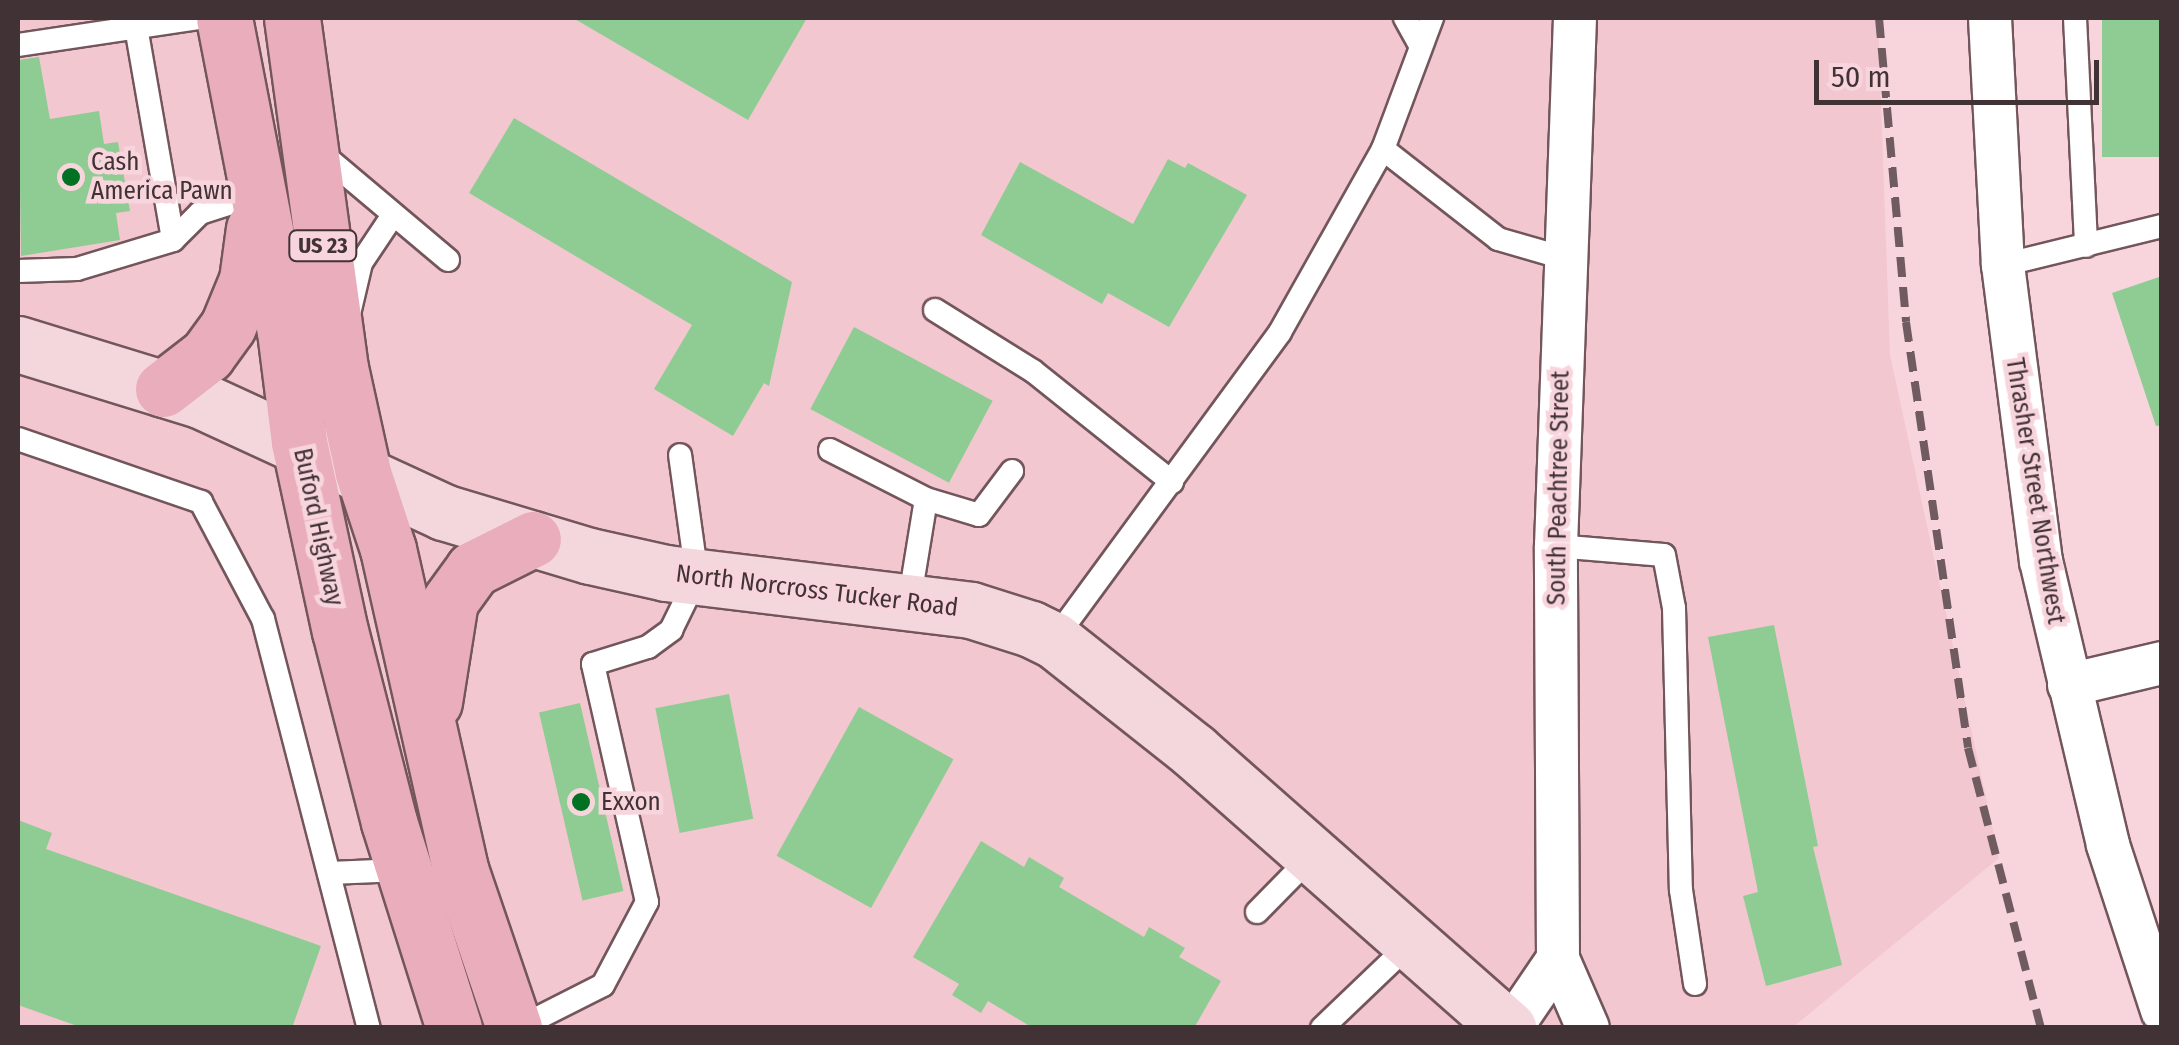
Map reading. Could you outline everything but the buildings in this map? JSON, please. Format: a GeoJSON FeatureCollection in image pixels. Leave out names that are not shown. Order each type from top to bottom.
{"type":"FeatureCollection","features":[{"type":"Feature","properties":{"kind":"main road","name":"Buford Highway"},"geometry":{"type":"LineString","coordinates":[[224,18],[285,331],[299,442],[345,650],[454,1028]]}},
{"type":"Feature","properties":{"kind":"main road","name":"US 23"},"geometry":{"type":"LineString","coordinates":[[292,18],[339,357],[363,473],[388,549],[434,770],[516,1028]]}},
{"type":"Feature","properties":{"kind":"main road"},"geometry":{"type":"LineString","coordinates":[[163,389],[207,354],[228,326],[246,280],[256,195]]}},
{"type":"Feature","properties":{"kind":"main road"},"geometry":{"type":"LineString","coordinates":[[434,770],[434,670],[450,601],[474,570],[534,539]]}},
{"type":"Feature","properties":{"kind":"street","name":"South Peachtree Street"},"geometry":{"type":"LineString","coordinates":[[1575,18],[1556,546],[1558,959],[1588,1028]]}},
{"type":"Feature","properties":{"kind":"street","name":"Thrasher Street Northwest"},"geometry":{"type":"LineString","coordinates":[[1990,18],[2010,262],[2042,561],[2108,846],[2162,1010]]}},
{"type":"Feature","properties":{"kind":"street","name":"North Norcross Tucker Road"},"geometry":{"type":"LineString","coordinates":[[18,344],[163,389],[299,442],[443,512],[534,539],[697,576],[971,610],[1054,640],[1510,1028]]}},
{"type":"Feature","properties":{"kind":"street"},"geometry":{"type":"LineString","coordinates":[[2069,685],[2162,663]]}},
{"type":"Feature","properties":{"kind":"street"},"geometry":{"type":"LineString","coordinates":[[1510,1028],[1558,959]]}},
{"type":"Feature","properties":{"kind":"lane"},"geometry":{"type":"LineString","coordinates":[[18,45],[198,18]]}},
{"type":"Feature","properties":{"kind":"lane"},"geometry":{"type":"LineString","coordinates":[[1405,18],[1419,43]]}},
{"type":"Feature","properties":{"kind":"lane"},"geometry":{"type":"LineString","coordinates":[[1054,640],[1280,332],[1383,149],[1419,43],[1432,18]]}},
{"type":"Feature","properties":{"kind":"lane"},"geometry":{"type":"LineString","coordinates":[[2075,18],[2086,246]]}},
{"type":"Feature","properties":{"kind":"lane"},"geometry":{"type":"LineString","coordinates":[[136,26],[173,240]]}},
{"type":"Feature","properties":{"kind":"lane"},"geometry":{"type":"LineString","coordinates":[[307,140],[391,218],[448,260]]}},
{"type":"Feature","properties":{"kind":"lane"},"geometry":{"type":"LineString","coordinates":[[1383,149],[1498,240],[1564,258]]}},
{"type":"Feature","properties":{"kind":"lane"},"geometry":{"type":"LineString","coordinates":[[18,271],[77,270],[173,240],[200,213],[256,195]]}},
{"type":"Feature","properties":{"kind":"lane"},"geometry":{"type":"LineString","coordinates":[[339,357],[362,264],[391,218]]}},
{"type":"Feature","properties":{"kind":"lane"},"geometry":{"type":"LineString","coordinates":[[2010,262],[2162,226]]}},
{"type":"Feature","properties":{"kind":"lane"},"geometry":{"type":"LineString","coordinates":[[935,310],[1032,371],[1172,482]]}},
{"type":"Feature","properties":{"kind":"lane"},"geometry":{"type":"LineString","coordinates":[[18,439],[201,502],[262,619],[369,1028]]}},
{"type":"Feature","properties":{"kind":"lane"},"geometry":{"type":"LineString","coordinates":[[830,450],[926,499],[979,516],[1012,471]]}},
{"type":"Feature","properties":{"kind":"lane"},"geometry":{"type":"LineString","coordinates":[[516,1028],[603,985],[647,902],[594,664],[635,652],[671,630],[697,576],[680,456]]}},
{"type":"Feature","properties":{"kind":"lane"},"geometry":{"type":"LineString","coordinates":[[909,602],[926,499]]}},
{"type":"Feature","properties":{"kind":"lane"},"geometry":{"type":"LineString","coordinates":[[1556,546],[1664,556],[1674,608],[1680,890],[1695,984]]}},
{"type":"Feature","properties":{"kind":"lane"},"geometry":{"type":"LineString","coordinates":[[1256,912],[1312,856]]}},
{"type":"Feature","properties":{"kind":"lane"},"geometry":{"type":"LineString","coordinates":[[329,873],[406,870]]}},
{"type":"Feature","properties":{"kind":"lane"},"geometry":{"type":"LineString","coordinates":[[1322,1028],[1411,943]]}},
{"type":"Feature","properties":{"kind":"shaded area"},"geometry":{"type":"Polygon","coordinates":[[[18,18],[1878,18],[1890,355],[1999,858],[1793,1027],[18,1027],[18,18]]]}},
{"type":"Feature","properties":{"kind":"railway"},"geometry":{"type":"LineString","coordinates":[[1879,18],[1906,322],[1968,748],[2041,1028]]}},
{"type":"Feature","properties":{"kind":"place","name":"Cash America Pawn"},"geometry":{"type":"Point","coordinates":[71,177]}},
{"type":"Feature","properties":{"kind":"place","name":"Exxon"},"geometry":{"type":"Point","coordinates":[581,802]}}]}
